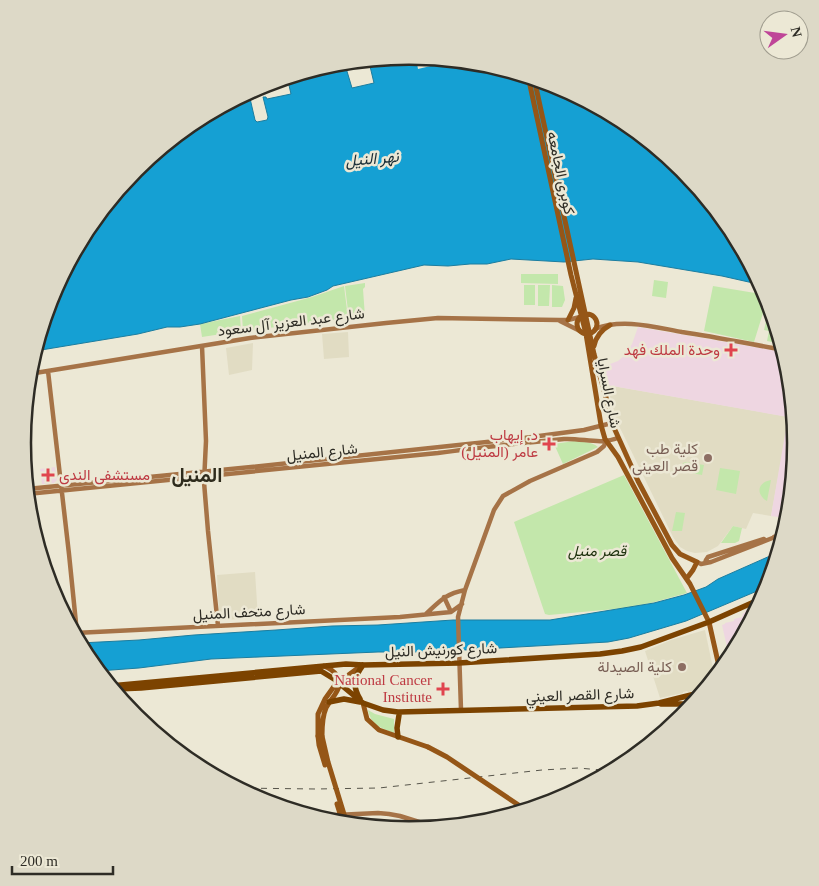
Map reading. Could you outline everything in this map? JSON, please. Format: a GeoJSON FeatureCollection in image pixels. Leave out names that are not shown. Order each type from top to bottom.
{"type":"FeatureCollection","features":[{"type":"Feature","properties":{"kind":"highway","name":"شارع كورنيش النيل"},"geometry":{"type":"LineString","coordinates":[[119,685],[346,664],[459,662],[591,655],[622,651],[641,647],[709,622],[752,603]]}},
{"type":"Feature","properties":{"kind":"highway"},"geometry":{"type":"LineString","coordinates":[[362,665],[357,673],[354,684],[357,694],[364,703]]}},
{"type":"Feature","properties":{"kind":"highway"},"geometry":{"type":"LineString","coordinates":[[123,689],[318,671],[323,672],[338,683]]}},
{"type":"Feature","properties":{"kind":"highway","name":"شارع القصر العيني"},"geometry":{"type":"LineString","coordinates":[[338,683],[364,703],[384,714],[486,712],[502,709]]}},
{"type":"Feature","properties":{"kind":"highway","name":"شارع القصر العيني"},"geometry":{"type":"LineString","coordinates":[[364,703],[383,710],[398,712],[600,708],[659,703],[691,695]]}},
{"type":"Feature","properties":{"kind":"highway"},"geometry":{"type":"LineString","coordinates":[[329,702],[344,699],[364,703]]}},
{"type":"Feature","properties":{"kind":"highway","name":"شارع القصر العيني"},"geometry":{"type":"LineString","coordinates":[[659,703],[683,704]]}},
{"type":"Feature","properties":{"kind":"highway"},"geometry":{"type":"LineString","coordinates":[[398,737],[399,715]]}},
{"type":"Feature","properties":{"kind":"main road","name":"كوبرى الجامعه"},"geometry":{"type":"LineString","coordinates":[[530,85],[574,274]]}},
{"type":"Feature","properties":{"kind":"main road","name":"كوبرى الجامعه"},"geometry":{"type":"LineString","coordinates":[[536,87],[574,274]]}},
{"type":"Feature","properties":{"kind":"main road","name":"شارع السرايا"},"geometry":{"type":"LineString","coordinates":[[574,274],[576,295],[593,349],[612,423],[618,438],[672,545],[680,554],[697,562]]}},
{"type":"Feature","properties":{"kind":"main road","name":"شارع السرايا"},"geometry":{"type":"LineString","coordinates":[[574,274],[583,316]]}},
{"type":"Feature","properties":{"kind":"main road"},"geometry":{"type":"LineString","coordinates":[[568,320],[575,306],[576,295]]}},
{"type":"Feature","properties":{"kind":"main road"},"geometry":{"type":"LineString","coordinates":[[583,316],[592,316],[596,323],[595,329],[588,334],[580,331],[577,324],[583,316]]}},
{"type":"Feature","properties":{"kind":"main road"},"geometry":{"type":"LineString","coordinates":[[593,349],[597,336],[604,328],[610,325]]}},
{"type":"Feature","properties":{"kind":"main road","name":"شارع السرايا"},"geometry":{"type":"LineString","coordinates":[[588,334],[604,435],[706,615],[718,662]]}},
{"type":"Feature","properties":{"kind":"main road"},"geometry":{"type":"LineString","coordinates":[[686,578],[697,562]]}},
{"type":"Feature","properties":{"kind":"main road"},"geometry":{"type":"LineString","coordinates":[[340,815],[323,759],[318,714],[333,687],[362,665]]}},
{"type":"Feature","properties":{"kind":"main road"},"geometry":{"type":"LineString","coordinates":[[324,666],[336,674],[338,690],[324,711],[320,736],[344,815]]}},
{"type":"Feature","properties":{"kind":"main road"},"geometry":{"type":"LineString","coordinates":[[364,703],[367,720],[374,727],[428,747],[447,757],[518,805]]}},
{"type":"Feature","properties":{"kind":"street","name":"شارع عبد العزيز آل سعود"},"geometry":{"type":"LineString","coordinates":[[38,373],[276,335],[438,318],[568,320],[583,316]]}},
{"type":"Feature","properties":{"kind":"street","name":"شارع عبد العزيز آل سعود"},"geometry":{"type":"LineString","coordinates":[[558,320],[580,331]]}},
{"type":"Feature","properties":{"kind":"street"},"geometry":{"type":"LineString","coordinates":[[595,329],[621,324],[656,327],[776,349]]}},
{"type":"Feature","properties":{"kind":"street"},"geometry":{"type":"LineString","coordinates":[[202,346],[206,442],[204,482],[218,626]]}},
{"type":"Feature","properties":{"kind":"street"},"geometry":{"type":"LineString","coordinates":[[48,371],[74,618]]}},
{"type":"Feature","properties":{"kind":"street","name":"شارع المنيل"},"geometry":{"type":"LineString","coordinates":[[205,474],[505,440],[584,430],[612,423]]}},
{"type":"Feature","properties":{"kind":"street"},"geometry":{"type":"LineString","coordinates":[[584,430],[586,435],[584,439]]}},
{"type":"Feature","properties":{"kind":"street","name":"شارع المنيل"},"geometry":{"type":"LineString","coordinates":[[34,489],[61,488],[438,453],[487,446],[565,439],[584,439],[597,442],[618,438]]}},
{"type":"Feature","properties":{"kind":"street"},"geometry":{"type":"LineString","coordinates":[[461,710],[458,617],[494,510],[504,496],[530,481],[597,452],[607,441]]}},
{"type":"Feature","properties":{"kind":"street","name":"شارع المنيل"},"geometry":{"type":"LineString","coordinates":[[34,493],[61,488]]}},
{"type":"Feature","properties":{"kind":"street","name":"شارع السرايا"},"geometry":{"type":"LineString","coordinates":[[697,562],[705,563],[708,557],[774,537]]}},
{"type":"Feature","properties":{"kind":"street"},"geometry":{"type":"LineString","coordinates":[[425,615],[444,597],[454,592],[466,590]]}},
{"type":"Feature","properties":{"kind":"street"},"geometry":{"type":"LineString","coordinates":[[444,597],[451,612]]}},
{"type":"Feature","properties":{"kind":"street","name":"شارع متحف المنيل"},"geometry":{"type":"LineString","coordinates":[[82,633],[425,615],[451,612],[462,604]]}},
{"type":"Feature","properties":{"kind":"street"},"geometry":{"type":"LineString","coordinates":[[343,815],[378,813],[400,816],[414,821]]}},
{"type":"Feature","properties":{"kind":"shaded area"},"geometry":{"type":"Polygon","coordinates":[[[638,327],[776,351],[785,394],[787,417],[607,385],[602,367],[618,361],[625,355],[632,344],[638,327]]]}},
{"type":"Feature","properties":{"kind":"shaded area"},"geometry":{"type":"Polygon","coordinates":[[[348,332],[349,357],[324,359],[322,334],[348,332]]]}},
{"type":"Feature","properties":{"kind":"shaded area"},"geometry":{"type":"Polygon","coordinates":[[[253,343],[252,370],[229,375],[226,348],[253,343]]]}},
{"type":"Feature","properties":{"kind":"shaded area","name":"كلية طب قصر العينى"},"geometry":{"type":"Polygon","coordinates":[[[607,385],[787,417],[787,426],[771,516],[753,513],[746,529],[733,526],[718,546],[707,552],[695,553],[680,547],[673,537],[617,422],[607,385]]]}},
{"type":"Feature","properties":{"kind":"shaded area"},"geometry":{"type":"Polygon","coordinates":[[[787,422],[785,492],[780,517],[771,516],[787,422]]]}},
{"type":"Feature","properties":{"kind":"shaded area","name":"مستشفى الندى"},"geometry":{"type":"Polygon","coordinates":[[[55,467],[57,480],[54,483],[42,484],[40,469],[55,467]]]}},
{"type":"Feature","properties":{"kind":"shaded area"},"geometry":{"type":"Polygon","coordinates":[[[255,572],[258,618],[224,620],[219,615],[217,575],[255,572]]]}},
{"type":"Feature","properties":{"kind":"shaded area"},"geometry":{"type":"Polygon","coordinates":[[[749,610],[727,648],[722,625],[742,617],[743,613],[745,613],[744,611],[749,610]]]}},
{"type":"Feature","properties":{"kind":"shaded area","name":"كلية الصيدلة"},"geometry":{"type":"Polygon","coordinates":[[[705,630],[713,669],[695,690],[660,698],[645,651],[671,640],[705,630]]]}},
{"type":"Feature","properties":{"kind":"green space"},"geometry":{"type":"Polygon","coordinates":[[[521,274],[558,274],[558,284],[521,283],[521,274]]]}},
{"type":"Feature","properties":{"kind":"green space"},"geometry":{"type":"Polygon","coordinates":[[[654,280],[668,282],[666,298],[652,296],[654,280]]]}},
{"type":"Feature","properties":{"kind":"green space"},"geometry":{"type":"Polygon","coordinates":[[[365,283],[363,289],[365,317],[349,319],[345,286],[365,283]]]}},
{"type":"Feature","properties":{"kind":"green space"},"geometry":{"type":"Polygon","coordinates":[[[524,285],[535,285],[535,305],[524,305],[524,285]]]}},
{"type":"Feature","properties":{"kind":"green space"},"geometry":{"type":"Polygon","coordinates":[[[538,285],[550,285],[549,306],[538,306],[538,285]]]}},
{"type":"Feature","properties":{"kind":"green space"},"geometry":{"type":"Polygon","coordinates":[[[552,285],[563,286],[565,300],[562,307],[552,307],[552,285]]]}},
{"type":"Feature","properties":{"kind":"green space"},"geometry":{"type":"Polygon","coordinates":[[[344,286],[348,318],[243,331],[242,316],[312,297],[344,286]]]}},
{"type":"Feature","properties":{"kind":"green space"},"geometry":{"type":"Polygon","coordinates":[[[713,286],[757,293],[764,310],[754,342],[704,331],[713,286]]]}},
{"type":"Feature","properties":{"kind":"green space"},"geometry":{"type":"Polygon","coordinates":[[[240,316],[241,331],[202,337],[200,324],[240,316]]]}},
{"type":"Feature","properties":{"kind":"green space"},"geometry":{"type":"Polygon","coordinates":[[[767,318],[774,342],[767,341],[769,331],[764,330],[767,318]]]}},
{"type":"Feature","properties":{"kind":"green space"},"geometry":{"type":"Polygon","coordinates":[[[574,441],[589,443],[598,447],[563,464],[554,444],[574,441]]]}},
{"type":"Feature","properties":{"kind":"green space"},"geometry":{"type":"Polygon","coordinates":[[[683,463],[704,465],[702,475],[681,471],[683,463]]]}},
{"type":"Feature","properties":{"kind":"green space"},"geometry":{"type":"Polygon","coordinates":[[[720,468],[740,471],[736,494],[716,490],[720,468]]]}},
{"type":"Feature","properties":{"kind":"green space","name":"قصر منيل"},"geometry":{"type":"Polygon","coordinates":[[[624,475],[687,593],[626,608],[545,614],[514,522],[624,475]]]}},
{"type":"Feature","properties":{"kind":"green space"},"geometry":{"type":"Polygon","coordinates":[[[771,480],[767,501],[761,495],[760,489],[763,483],[771,480]]]}},
{"type":"Feature","properties":{"kind":"green space"},"geometry":{"type":"Polygon","coordinates":[[[676,512],[685,513],[682,531],[672,531],[676,512]]]}},
{"type":"Feature","properties":{"kind":"green space"},"geometry":{"type":"Polygon","coordinates":[[[733,526],[742,528],[739,541],[735,543],[721,543],[733,526]]]}},
{"type":"Feature","properties":{"kind":"green space"},"geometry":{"type":"Polygon","coordinates":[[[368,710],[394,719],[394,733],[374,723],[368,710]]]}},
{"type":"Feature","properties":{"kind":"water","name":"نهر النيل"},"geometry":{"type":"Polygon","coordinates":[[[410,65],[459,68],[483,72],[531,85],[599,115],[640,143],[694,194],[724,233],[752,283],[638,262],[593,259],[564,262],[511,259],[487,264],[424,265],[333,286],[308,297],[200,324],[167,327],[138,334],[43,350],[60,298],[70,276],[95,233],[125,194],[179,143],[220,115],[250,100],[255,120],[257,122],[267,120],[263,97],[267,99],[291,94],[289,85],[347,70],[352,88],[374,83],[370,67],[410,65]]]}},
{"type":"Feature","properties":{"kind":"water"},"geometry":{"type":"Polygon","coordinates":[[[771,556],[758,591],[686,621],[629,638],[608,642],[428,652],[378,652],[211,659],[107,670],[89,643],[453,620],[550,620],[654,603],[706,587],[718,579],[771,556]]]}},
{"type":"Feature","properties":{"kind":"pier"},"geometry":{"type":"Polygon","coordinates":[[[417,65],[431,66],[418,69],[417,65]]]}},
{"type":"Feature","properties":{"kind":"railway"},"geometry":{"type":"LineString","coordinates":[[256,788],[379,788],[542,770],[578,768],[601,770]]}},
{"type":"Feature","properties":{"kind":"place","name":"وحدة الملك فهد"},"geometry":{"type":"Point","coordinates":[731,350]}},
{"type":"Feature","properties":{"kind":"place","name":"د. إيهاب عامر (المنيل)"},"geometry":{"type":"Point","coordinates":[549,444]}},
{"type":"Feature","properties":{"kind":"place","name":"كلية طب قصر العينى"},"geometry":{"type":"Point","coordinates":[708,458]}},
{"type":"Feature","properties":{"kind":"place","name":"مستشفى الندى"},"geometry":{"type":"Point","coordinates":[48,475]}},
{"type":"Feature","properties":{"kind":"place","name":"كلية الصيدلة"},"geometry":{"type":"Point","coordinates":[682,667]}},
{"type":"Feature","properties":{"kind":"place","name":"National Cancer Institute"},"geometry":{"type":"Point","coordinates":[443,689]}},
{"type":"Feature","properties":{"kind":"district","name":"المنيل"},"geometry":{"type":"Point","coordinates":[197,475]}}]}
